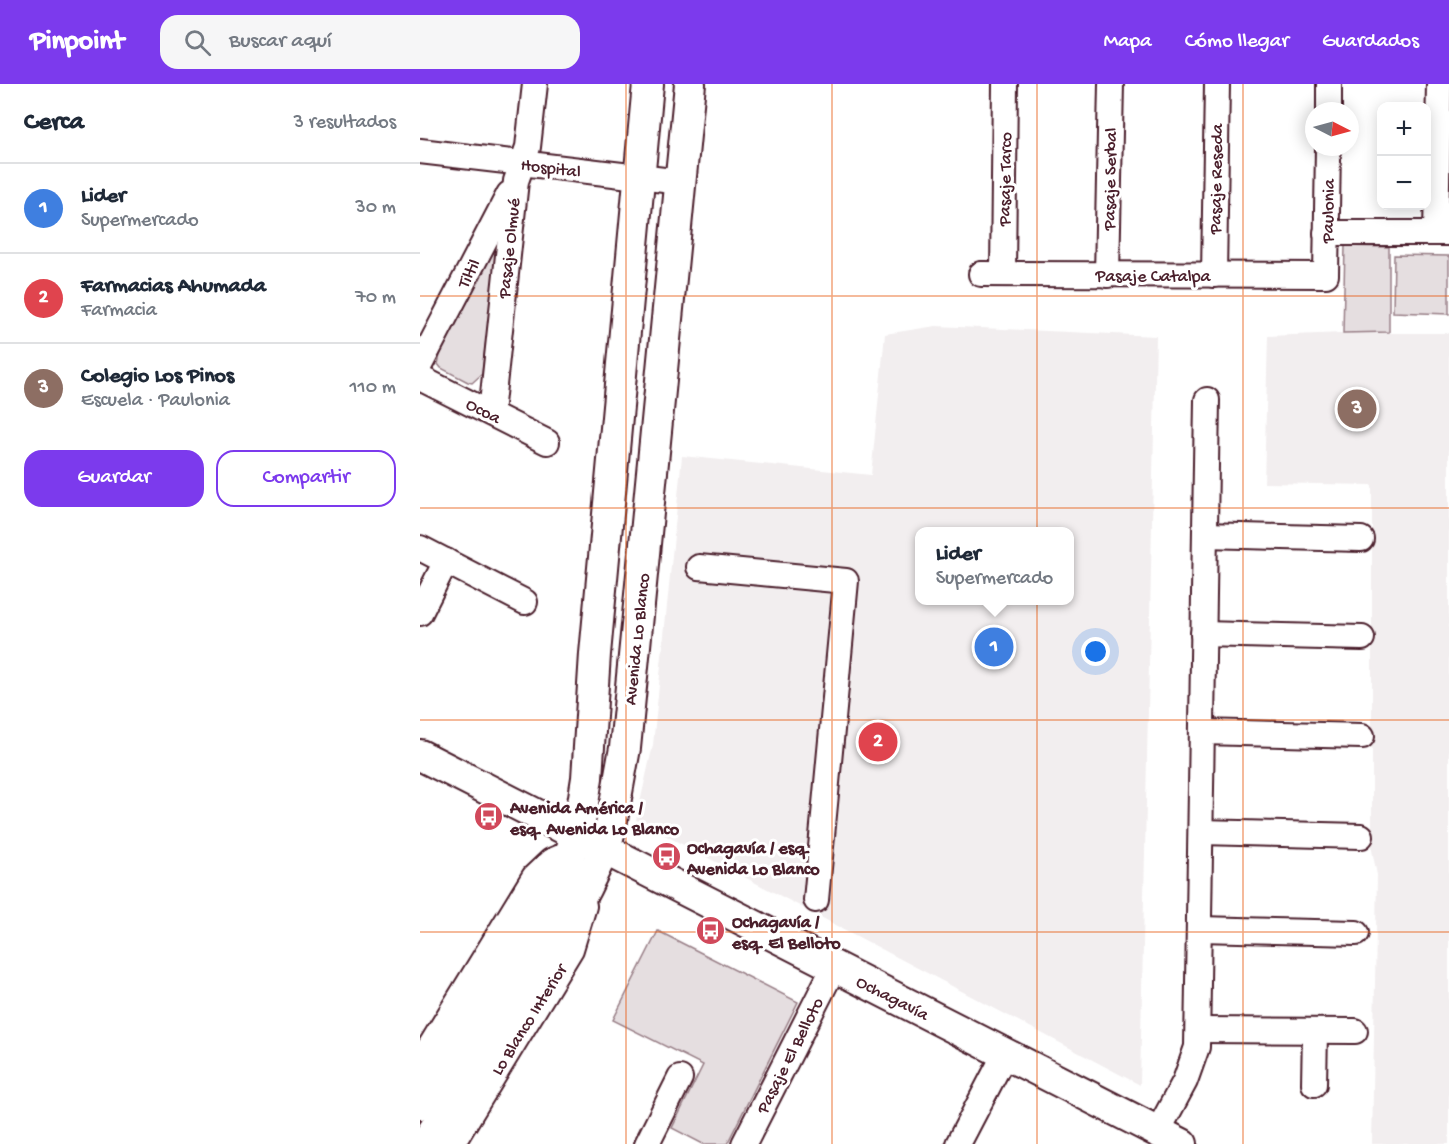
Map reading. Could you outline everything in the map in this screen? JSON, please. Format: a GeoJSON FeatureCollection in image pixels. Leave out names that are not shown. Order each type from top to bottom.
{"type":"FeatureCollection","features":[{"type":"Feature","properties":{"kind":"main road","name":"Avenida Lo Blanco"},"geometry":{"type":"LineString","coordinates":[[425,1144],[530,956],[548,902],[574,844],[587,786],[595,654],[648,84]]}},
{"type":"Feature","properties":{"kind":"main road","name":"Avenida Lo Blanco"},"geometry":{"type":"LineString","coordinates":[[420,1104],[530,956],[566,925],[604,850],[616,804],[625,748],[690,84]]}},
{"type":"Feature","properties":{"kind":"main road","name":"Ochagavía"},"geometry":{"type":"LineString","coordinates":[[420,755],[574,844],[604,850],[1168,1139]]}},
{"type":"Feature","properties":{"kind":"street","name":"Pasaje Olmué"},"geometry":{"type":"LineString","coordinates":[[491,413],[519,172],[528,147],[535,84]]}},
{"type":"Feature","properties":{"kind":"street","name":"Pasaje Tarco"},"geometry":{"type":"LineString","coordinates":[[992,274],[1005,84]]}},
{"type":"Feature","properties":{"kind":"street","name":"Pasaje Serbal"},"geometry":{"type":"LineString","coordinates":[[1107,275],[1111,84]]}},
{"type":"Feature","properties":{"kind":"street","name":"Pasaje Reseda"},"geometry":{"type":"LineString","coordinates":[[1214,275],[1217,84]]}},
{"type":"Feature","properties":{"kind":"street"},"geometry":{"type":"LineString","coordinates":[[1329,84],[1329,102]]}},
{"type":"Feature","properties":{"kind":"street"},"geometry":{"type":"LineString","coordinates":[[1326,233],[1443,233],[1439,84]]}},
{"type":"Feature","properties":{"kind":"street","name":"Hospital"},"geometry":{"type":"LineString","coordinates":[[420,151],[519,172],[639,177],[681,182]]}},
{"type":"Feature","properties":{"kind":"street","name":"Paulonia"},"geometry":{"type":"LineString","coordinates":[[1326,275],[1328,156]]}},
{"type":"Feature","properties":{"kind":"street","name":"Tiltil"},"geometry":{"type":"LineString","coordinates":[[420,365],[519,172]]}},
{"type":"Feature","properties":{"kind":"street","name":"Pasaje Catalpa"},"geometry":{"type":"LineString","coordinates":[[992,274],[1326,275]]}},
{"type":"Feature","properties":{"kind":"street","name":"Ocoa"},"geometry":{"type":"LineString","coordinates":[[420,378],[547,442]]}},
{"type":"Feature","properties":{"kind":"street"},"geometry":{"type":"LineString","coordinates":[[1168,1139],[1197,1047],[1198,1030],[1207,400]]}},
{"type":"Feature","properties":{"kind":"street"},"geometry":{"type":"LineString","coordinates":[[1205,535],[1361,539]]}},
{"type":"Feature","properties":{"kind":"street"},"geometry":{"type":"LineString","coordinates":[[420,548],[525,602]]}},
{"type":"Feature","properties":{"kind":"street"},"geometry":{"type":"LineString","coordinates":[[420,613],[446,561]]}},
{"type":"Feature","properties":{"kind":"street"},"geometry":{"type":"LineString","coordinates":[[699,567],[846,581],[816,900]]}},
{"type":"Feature","properties":{"kind":"street"},"geometry":{"type":"LineString","coordinates":[[1203,634],[1362,638]]}},
{"type":"Feature","properties":{"kind":"street"},"geometry":{"type":"LineString","coordinates":[[1202,732],[1362,736]]}},
{"type":"Feature","properties":{"kind":"street"},"geometry":{"type":"LineString","coordinates":[[1201,832],[1361,836]]}},
{"type":"Feature","properties":{"kind":"street"},"geometry":{"type":"LineString","coordinates":[[420,1063],[534,878],[551,861],[574,844]]}},
{"type":"Feature","properties":{"kind":"street","name":"Lo Blanco Interior"},"geometry":{"type":"LineString","coordinates":[[452,1144],[572,949],[582,917],[586,887]]}},
{"type":"Feature","properties":{"kind":"street"},"geometry":{"type":"LineString","coordinates":[[1199,929],[1356,933]]}},
{"type":"Feature","properties":{"kind":"street","name":"Pasaje El Belloto"},"geometry":{"type":"LineString","coordinates":[[744,1144],[834,967]]}},
{"type":"Feature","properties":{"kind":"street"},"geometry":{"type":"LineString","coordinates":[[1198,1030],[1355,1031]]}},
{"type":"Feature","properties":{"kind":"street"},"geometry":{"type":"LineString","coordinates":[[1314,1084],[1315,1031]]}},
{"type":"Feature","properties":{"kind":"street"},"geometry":{"type":"LineString","coordinates":[[958,1144],[1005,1054]]}},
{"type":"Feature","properties":{"kind":"street"},"geometry":{"type":"LineString","coordinates":[[647,1144],[680,1078]]}},
{"type":"Feature","properties":{"kind":"shaded area"},"geometry":{"type":"Polygon","coordinates":[[[497,246],[482,374],[472,383],[441,368],[438,364],[440,355],[490,247],[497,246]]]}},
{"type":"Feature","properties":{"kind":"shaded area"},"geometry":{"type":"Polygon","coordinates":[[[1345,246],[1389,247],[1389,332],[1343,333],[1345,246]]]}},
{"type":"Feature","properties":{"kind":"shaded area"},"geometry":{"type":"Polygon","coordinates":[[[1394,255],[1449,256],[1449,314],[1393,312],[1394,255]]]}},
{"type":"Feature","properties":{"kind":"shaded area"},"geometry":{"type":"Polygon","coordinates":[[[936,326],[1156,336],[1140,1085],[636,820],[653,745],[682,456],[871,475],[885,334],[936,326]]]}},
{"type":"Feature","properties":{"kind":"shaded area"},"geometry":{"type":"Polygon","coordinates":[[[1449,333],[1449,1144],[1372,1144],[1377,875],[1372,850],[1372,485],[1264,483],[1268,336],[1449,333]]]}},
{"type":"Feature","properties":{"kind":"shaded area"},"geometry":{"type":"Polygon","coordinates":[[[658,931],[798,1002],[727,1144],[703,1144],[672,1128],[703,1065],[613,1020],[658,931]]]}},
{"type":"Feature","properties":{"kind":"place","name":"Colegio Los Pinos"},"geometry":{"type":"Point","coordinates":[1357,409]}},
{"type":"Feature","properties":{"kind":"place","name":"Lider"},"geometry":{"type":"Point","coordinates":[994,647]}},
{"type":"Feature","properties":{"kind":"place","name":"Farmacias Ahumada"},"geometry":{"type":"Point","coordinates":[878,742]}},
{"type":"Feature","properties":{"kind":"place","name":"Avenida América / esq. Avenida Lo Blanco"},"geometry":{"type":"Point","coordinates":[489,817]}},
{"type":"Feature","properties":{"kind":"place","name":"Ochagavía / esq. Avenida Lo Blanco"},"geometry":{"type":"Point","coordinates":[666,857]}},
{"type":"Feature","properties":{"kind":"place","name":"Ochagavía / esq. El Belloto"},"geometry":{"type":"Point","coordinates":[711,931]}}]}
